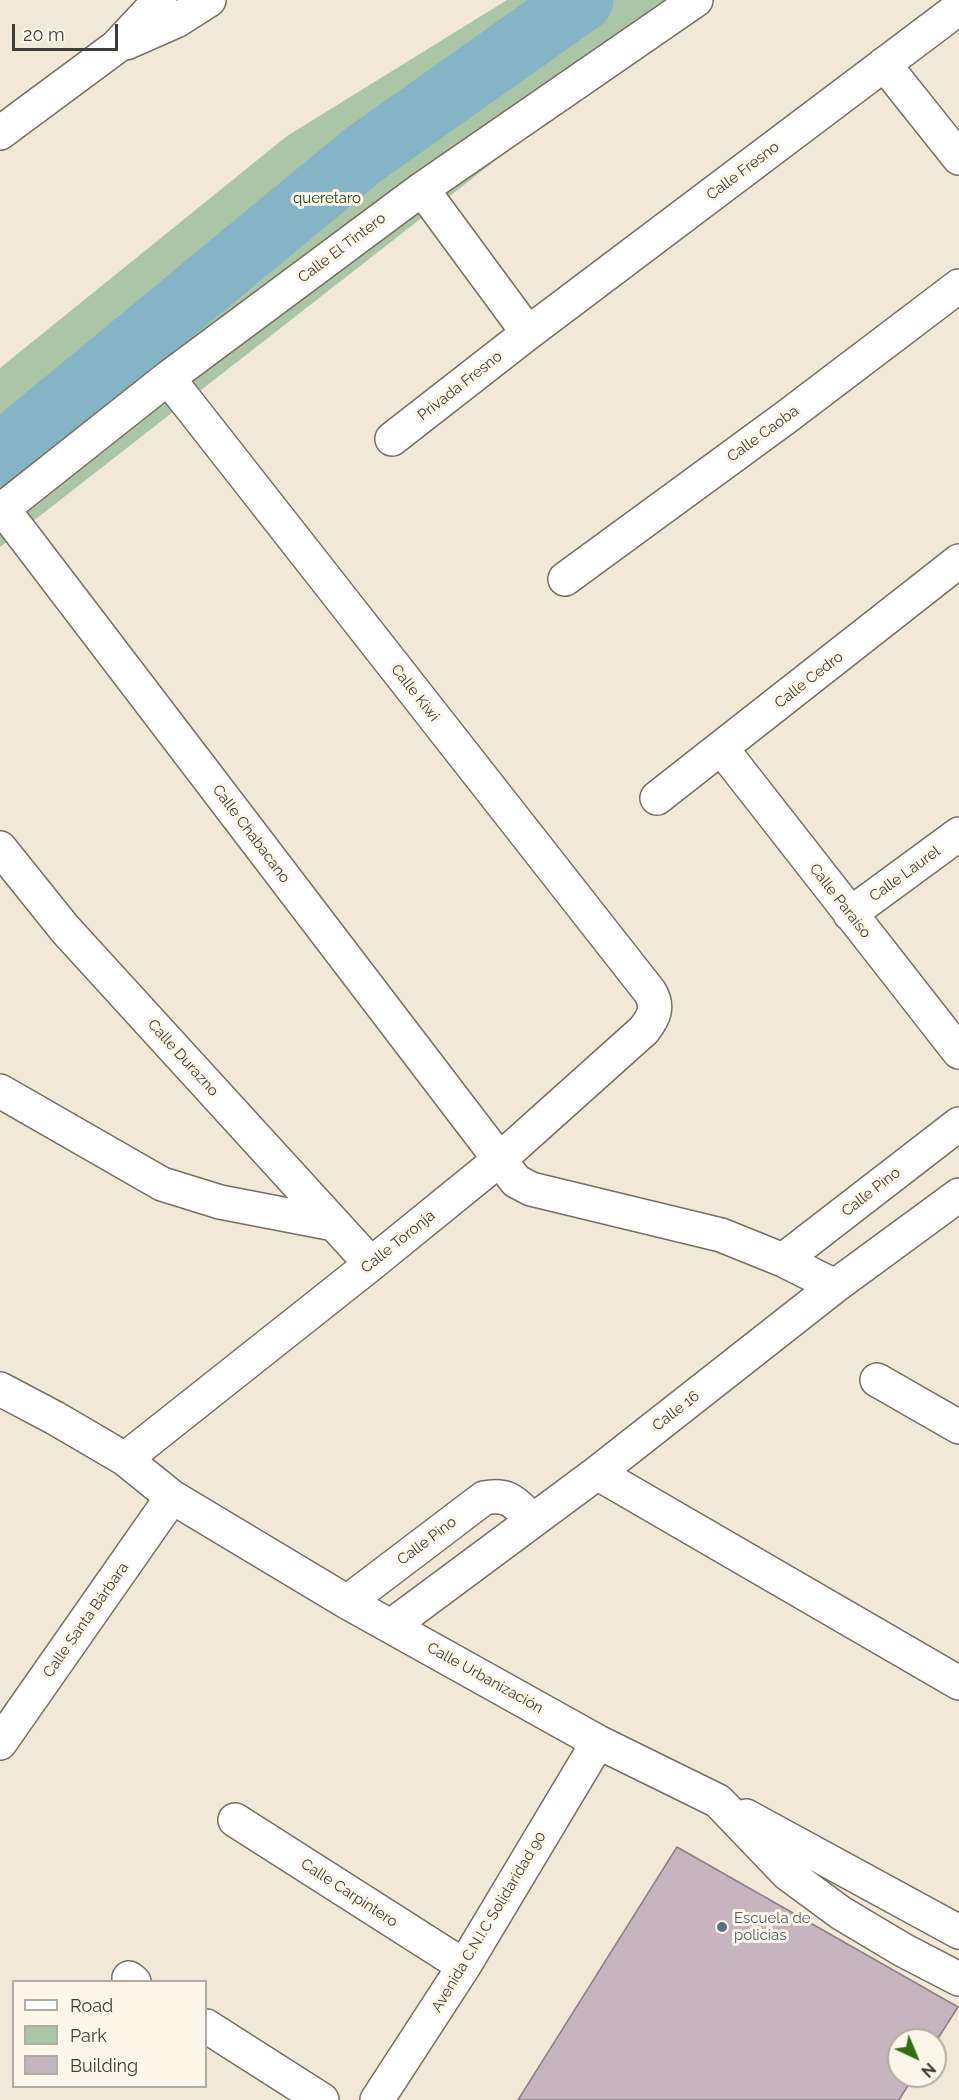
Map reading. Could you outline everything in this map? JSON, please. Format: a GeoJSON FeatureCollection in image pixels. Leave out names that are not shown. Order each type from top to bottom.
{"type":"FeatureCollection","features":[{"type":"Feature","properties":{"kind":"street"},"geometry":{"type":"LineString","coordinates":[[0,133],[116,47],[159,7],[209,0]]}},
{"type":"Feature","properties":{"kind":"street","name":"Calle El Tintero"},"geometry":{"type":"LineString","coordinates":[[1,510],[168,378],[422,189],[696,0]]}},
{"type":"Feature","properties":{"kind":"street","name":"Calle Fresno"},"geometry":{"type":"LineString","coordinates":[[528,333],[959,9]]}},
{"type":"Feature","properties":{"kind":"street"},"geometry":{"type":"LineString","coordinates":[[884,64],[959,158]]}},
{"type":"Feature","properties":{"kind":"street"},"geometry":{"type":"LineString","coordinates":[[422,189],[528,333]]}},
{"type":"Feature","properties":{"kind":"street","name":"Calle Caoba"},"geometry":{"type":"LineString","coordinates":[[565,579],[785,418],[959,286]]}},
{"type":"Feature","properties":{"kind":"street","name":"Privada Fresno"},"geometry":{"type":"LineString","coordinates":[[392,439],[528,333]]}},
{"type":"Feature","properties":{"kind":"street","name":"Calle Kiwi"},"geometry":{"type":"LineString","coordinates":[[168,378],[650,992],[655,1000],[656,1010]]}},
{"type":"Feature","properties":{"kind":"street","name":"Calle Chabacano"},"geometry":{"type":"LineString","coordinates":[[1,510],[516,1181],[531,1189],[721,1235],[783,1260],[835,1286]]}},
{"type":"Feature","properties":{"kind":"street","name":"Calle Cedro"},"geometry":{"type":"LineString","coordinates":[[657,798],[959,561]]}},
{"type":"Feature","properties":{"kind":"street","name":"Calle Paraíso"},"geometry":{"type":"LineString","coordinates":[[722,749],[959,1052]]}},
{"type":"Feature","properties":{"kind":"street","name":"Calle Laurel"},"geometry":{"type":"LineString","coordinates":[[850,914],[959,834]]}},
{"type":"Feature","properties":{"kind":"street","name":"Calle Durazno"},"geometry":{"type":"LineString","coordinates":[[0,848],[65,929],[371,1264]]}},
{"type":"Feature","properties":{"kind":"street","name":"Calle Toronja"},"geometry":{"type":"LineString","coordinates":[[125,1459],[499,1160],[644,1030],[656,1010]]}},
{"type":"Feature","properties":{"kind":"street"},"geometry":{"type":"LineString","coordinates":[[0,1091],[162,1184],[220,1202],[334,1224]]}},
{"type":"Feature","properties":{"kind":"street","name":"Calle Pino"},"geometry":{"type":"LineString","coordinates":[[783,1260],[959,1124]]}},
{"type":"Feature","properties":{"kind":"street","name":"Calle 16"},"geometry":{"type":"LineString","coordinates":[[391,1626],[522,1509],[597,1473],[835,1286],[959,1195]]}},
{"type":"Feature","properties":{"kind":"street"},"geometry":{"type":"LineString","coordinates":[[877,1380],[959,1427]]}},
{"type":"Feature","properties":{"kind":"street","name":"Calle Urbanización"},"geometry":{"type":"LineString","coordinates":[[0,1389],[125,1459],[172,1497],[347,1602],[598,1742],[718,1801],[788,1874],[841,1913],[903,1950],[959,1979]]}},
{"type":"Feature","properties":{"kind":"street"},"geometry":{"type":"LineString","coordinates":[[597,1473],[959,1683]]}},
{"type":"Feature","properties":{"kind":"street","name":"Calle Pino"},"geometry":{"type":"LineString","coordinates":[[347,1602],[483,1498],[498,1495],[522,1509]]}},
{"type":"Feature","properties":{"kind":"street","name":"Calle Santa Bárbara"},"geometry":{"type":"LineString","coordinates":[[0,1743],[172,1497]]}},
{"type":"Feature","properties":{"kind":"street","name":"Avenida C.N.I.C Solidaridad 90"},"geometry":{"type":"LineString","coordinates":[[376,2100],[464,1966],[598,1742]]}},
{"type":"Feature","properties":{"kind":"street"},"geometry":{"type":"LineString","coordinates":[[718,1801],[959,1932]]}},
{"type":"Feature","properties":{"kind":"street","name":"Calle Carpintero"},"geometry":{"type":"LineString","coordinates":[[235,1820],[464,1966]]}},
{"type":"Feature","properties":{"kind":"street"},"geometry":{"type":"LineString","coordinates":[[903,1950],[925,1913]]}},
{"type":"Feature","properties":{"kind":"street"},"geometry":{"type":"LineString","coordinates":[[207,2027],[322,2100]]}},
{"type":"Feature","properties":{"kind":"green space","name":"queretaro"},"geometry":{"type":"Polygon","coordinates":[[[507,0],[701,0],[0,547],[0,368],[287,136],[507,0]]]}},
{"type":"Feature","properties":{"kind":"building","name":"Escuela de policias"},"geometry":{"type":"Polygon","coordinates":[[[677,1847],[958,2007],[945,2028],[887,2028],[887,2088],[906,2088],[899,2100],[518,2100],[677,1847]]]}},
{"type":"Feature","properties":{"kind":"waterway"},"geometry":{"type":"LineString","coordinates":[[0,455],[363,155],[582,0]]}},
{"type":"Feature","properties":{"kind":"place","name":"Escuela de policias"},"geometry":{"type":"Point","coordinates":[722,1927]}}]}
